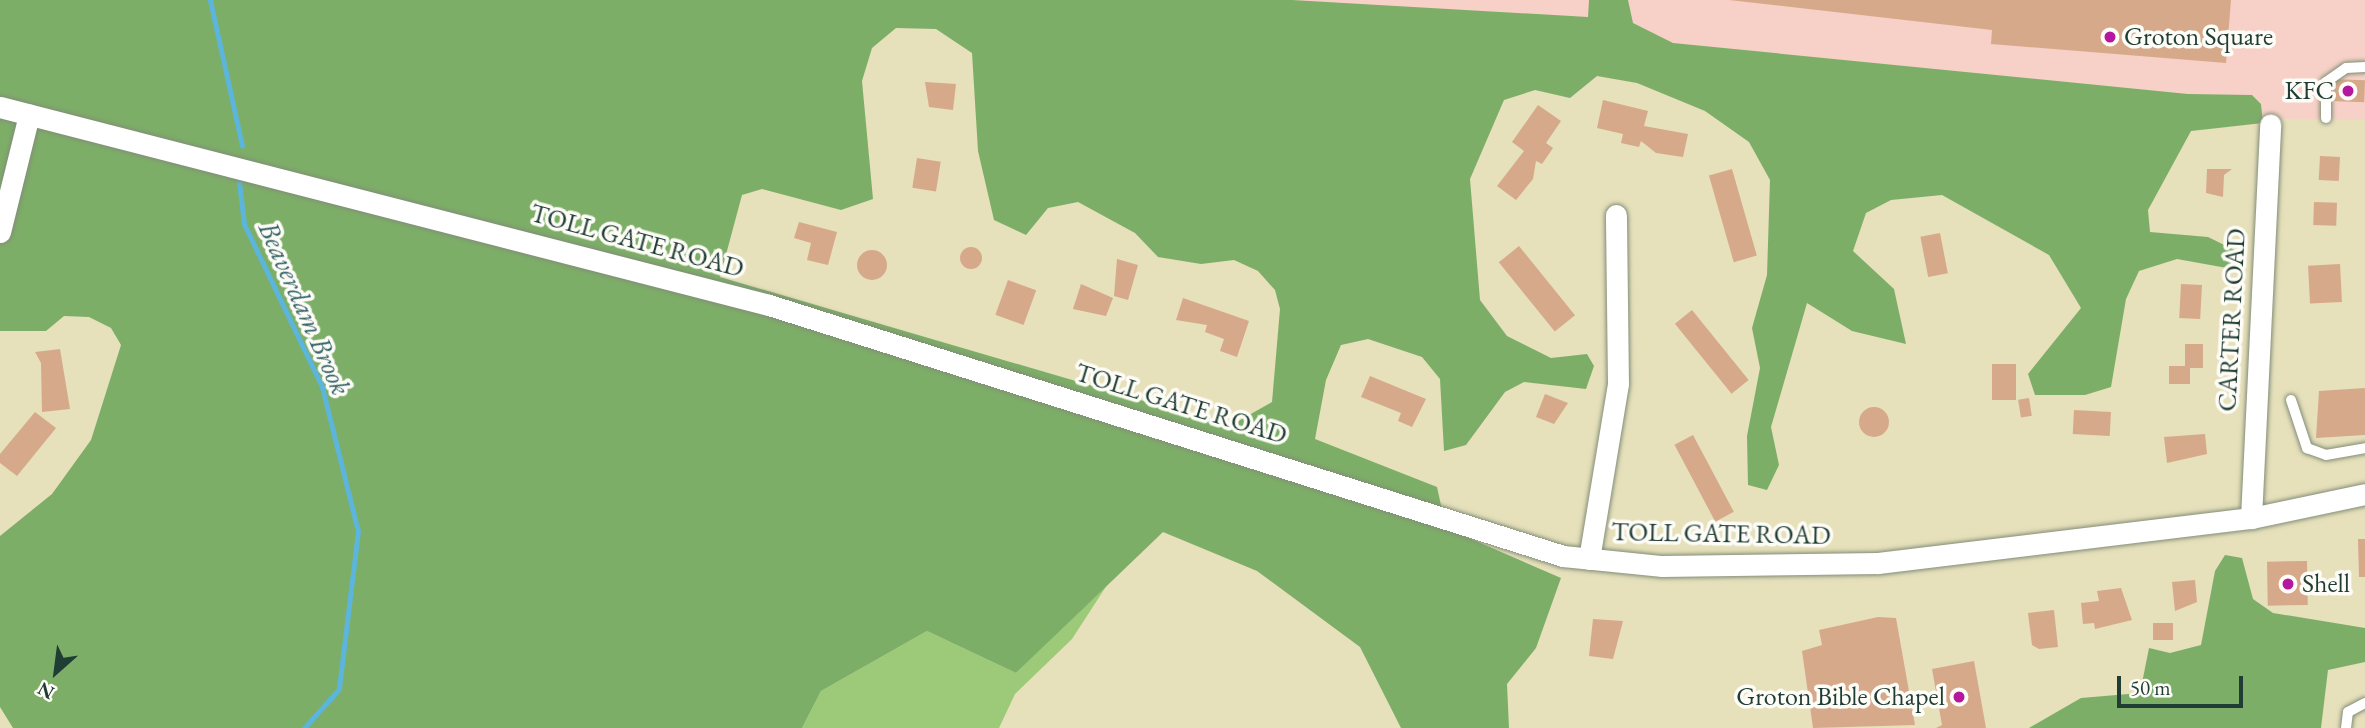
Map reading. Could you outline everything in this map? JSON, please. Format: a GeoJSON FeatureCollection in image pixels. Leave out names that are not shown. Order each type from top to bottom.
{"type":"FeatureCollection","features":[{"type":"Feature","properties":{"kind":"street","name":"TOLL GATE ROAD"},"geometry":{"type":"LineString","coordinates":[[0,107],[769,305],[1589,559],[1733,567],[1878,562],[2251,518],[2365,494]]}},
{"type":"Feature","properties":{"kind":"street"},"geometry":{"type":"LineString","coordinates":[[0,232],[29,116]]}},
{"type":"Feature","properties":{"kind":"street","name":"CARTER ROAD"},"geometry":{"type":"LineString","coordinates":[[2251,518],[2270,124]]}},
{"type":"Feature","properties":{"kind":"street"},"geometry":{"type":"LineString","coordinates":[[1589,559],[1618,384],[1615,215]]}},
{"type":"Feature","properties":{"kind":"lane"},"geometry":{"type":"LineString","coordinates":[[2326,118],[2326,82],[2346,68],[2365,67]]}},
{"type":"Feature","properties":{"kind":"lane"},"geometry":{"type":"LineString","coordinates":[[2291,400],[2307,448],[2326,455],[2365,448]]}},
{"type":"Feature","properties":{"kind":"lane"},"geometry":{"type":"LineString","coordinates":[[2346,728],[2347,712],[2365,703]]}},
{"type":"Feature","properties":{"kind":"shaded area"},"geometry":{"type":"Polygon","coordinates":[[[1081,0],[2365,0],[2365,120],[2249,118],[1081,0]]]}},
{"type":"Feature","properties":{"kind":"green space"},"geometry":{"type":"Polygon","coordinates":[[[0,0],[1292,0],[1588,17],[1589,0],[1628,0],[1633,23],[1673,43],[2188,94],[2252,95],[2261,104],[2263,123],[2191,131],[2148,210],[2150,232],[2208,237],[2245,255],[2238,270],[2177,259],[2139,271],[2126,299],[2111,387],[2085,395],[2035,395],[2028,374],[2081,308],[2049,255],[1942,195],[1891,200],[1866,213],[1853,251],[1894,289],[1906,344],[1852,331],[1807,303],[1771,427],[1779,465],[1767,490],[1748,485],[1747,436],[1760,368],[1752,328],[1767,275],[1770,180],[1749,142],[1705,111],[1637,83],[1597,76],[1570,98],[1535,90],[1504,100],[1470,179],[1480,300],[1507,336],[1551,358],[1587,354],[1594,366],[1586,389],[1524,382],[1505,392],[1466,445],[1444,451],[1440,379],[1422,357],[1368,339],[1341,345],[1326,380],[1315,439],[1437,487],[1446,528],[1561,578],[1536,648],[1507,684],[1509,728],[1401,728],[1360,647],[1257,571],[1163,532],[1016,673],[927,631],[821,691],[802,728],[13,728],[0,707],[0,536],[52,494],[91,440],[121,345],[111,328],[89,317],[64,316],[46,331],[0,331],[0,0]],[[896,28],[872,48],[862,81],[873,199],[841,210],[762,189],[742,195],[720,277],[1195,416],[1235,423],[1272,402],[1280,309],[1275,290],[1258,271],[1234,260],[1201,264],[1158,257],[1135,233],[1078,202],[1048,208],[1026,235],[994,220],[978,151],[972,53],[936,29],[896,28]]]}},
{"type":"Feature","properties":{"kind":"green space"},"geometry":{"type":"Polygon","coordinates":[[[2225,555],[2242,558],[2253,599],[2273,613],[2365,628],[2365,662],[2328,670],[2321,728],[2029,728],[2081,698],[2140,693],[2149,648],[2170,653],[2201,645],[2215,571],[2225,555]]]}},
{"type":"Feature","properties":{"kind":"green space"},"geometry":{"type":"Polygon","coordinates":[[[1107,585],[1072,639],[1015,694],[999,728],[802,728],[821,691],[927,631],[1016,673],[1107,585]]]}},
{"type":"Feature","properties":{"kind":"building","name":"Groton Square"},"geometry":{"type":"Polygon","coordinates":[[[1729,0],[2231,0],[2226,63],[1991,44],[1992,30],[1729,0]]]}},
{"type":"Feature","properties":{"kind":"building","name":"KFC"},"geometry":{"type":"Polygon","coordinates":[[[2331,79],[2365,80],[2364,102],[2330,101],[2331,79]]]}},
{"type":"Feature","properties":{"kind":"building"},"geometry":{"type":"Polygon","coordinates":[[[925,82],[956,84],[953,110],[929,107],[925,82]]]}},
{"type":"Feature","properties":{"kind":"building"},"geometry":{"type":"Polygon","coordinates":[[[1603,100],[1648,111],[1644,126],[1688,134],[1683,157],[1656,153],[1641,141],[1639,147],[1621,143],[1623,134],[1597,128],[1603,100]]]}},
{"type":"Feature","properties":{"kind":"building"},"geometry":{"type":"Polygon","coordinates":[[[1538,105],[1561,121],[1546,143],[1553,148],[1542,164],[1536,161],[1533,179],[1516,200],[1497,186],[1524,151],[1512,142],[1538,105]]]}},
{"type":"Feature","properties":{"kind":"building"},"geometry":{"type":"Polygon","coordinates":[[[2320,156],[2340,157],[2339,181],[2319,180],[2320,156]]]}},
{"type":"Feature","properties":{"kind":"building"},"geometry":{"type":"Polygon","coordinates":[[[917,158],[941,162],[936,191],[912,188],[917,158]]]}},
{"type":"Feature","properties":{"kind":"building"},"geometry":{"type":"Polygon","coordinates":[[[1732,169],[1757,256],[1734,262],[1709,176],[1732,169]]]}},
{"type":"Feature","properties":{"kind":"building"},"geometry":{"type":"Polygon","coordinates":[[[2207,169],[2232,169],[2224,175],[2223,197],[2206,193],[2207,169]]]}},
{"type":"Feature","properties":{"kind":"building"},"geometry":{"type":"Polygon","coordinates":[[[2314,202],[2337,203],[2336,226],[2313,225],[2314,202]]]}},
{"type":"Feature","properties":{"kind":"building"},"geometry":{"type":"Polygon","coordinates":[[[799,222],[837,232],[828,265],[807,260],[811,243],[794,238],[799,222]]]}},
{"type":"Feature","properties":{"kind":"building"},"geometry":{"type":"Polygon","coordinates":[[[1940,233],[1948,273],[1928,277],[1920,237],[1940,233]]]}},
{"type":"Feature","properties":{"kind":"building"},"geometry":{"type":"Polygon","coordinates":[[[1519,246],[1575,315],[1555,332],[1499,262],[1519,246]]]}},
{"type":"Feature","properties":{"kind":"building"},"geometry":{"type":"Polygon","coordinates":[[[971,247],[979,250],[982,258],[979,266],[971,269],[963,266],[960,258],[963,250],[971,247]]]}},
{"type":"Feature","properties":{"kind":"building"},"geometry":{"type":"Polygon","coordinates":[[[872,250],[883,254],[887,265],[883,276],[872,280],[861,276],[857,265],[861,254],[872,250]]]}},
{"type":"Feature","properties":{"kind":"building"},"geometry":{"type":"Polygon","coordinates":[[[1117,259],[1138,265],[1128,300],[1114,296],[1117,259]]]}},
{"type":"Feature","properties":{"kind":"building"},"geometry":{"type":"Polygon","coordinates":[[[2340,264],[2342,302],[2310,304],[2308,266],[2340,264]]]}},
{"type":"Feature","properties":{"kind":"building"},"geometry":{"type":"Polygon","coordinates":[[[1008,280],[1036,290],[1024,325],[995,315],[1008,280]]]}},
{"type":"Feature","properties":{"kind":"building"},"geometry":{"type":"Polygon","coordinates":[[[1081,284],[1113,298],[1106,316],[1073,309],[1081,284]]]}},
{"type":"Feature","properties":{"kind":"building"},"geometry":{"type":"Polygon","coordinates":[[[2181,284],[2202,285],[2200,319],[2179,318],[2181,284]]]}},
{"type":"Feature","properties":{"kind":"building"},"geometry":{"type":"Polygon","coordinates":[[[1183,298],[1249,321],[1237,357],[1220,351],[1224,339],[1205,332],[1207,325],[1176,320],[1183,298]]]}},
{"type":"Feature","properties":{"kind":"building"},"geometry":{"type":"Polygon","coordinates":[[[1692,310],[1749,380],[1732,394],[1675,324],[1692,310]]]}},
{"type":"Feature","properties":{"kind":"building"},"geometry":{"type":"Polygon","coordinates":[[[2185,344],[2203,344],[2203,368],[2190,368],[2190,384],[2169,384],[2169,366],[2185,366],[2185,344]]]}},
{"type":"Feature","properties":{"kind":"building"},"geometry":{"type":"Polygon","coordinates":[[[60,349],[70,409],[42,412],[41,363],[35,352],[60,349]]]}},
{"type":"Feature","properties":{"kind":"building"},"geometry":{"type":"Polygon","coordinates":[[[1992,364],[2016,364],[2016,400],[1992,400],[1992,364]]]}},
{"type":"Feature","properties":{"kind":"building"},"geometry":{"type":"Polygon","coordinates":[[[1370,376],[1426,399],[1412,427],[1398,421],[1401,413],[1361,397],[1370,376]]]}},
{"type":"Feature","properties":{"kind":"building"},"geometry":{"type":"Polygon","coordinates":[[[2365,388],[2365,435],[2316,438],[2319,391],[2365,388]]]}},
{"type":"Feature","properties":{"kind":"building"},"geometry":{"type":"Polygon","coordinates":[[[1545,394],[1568,403],[1554,424],[1536,417],[1545,394]]]}},
{"type":"Feature","properties":{"kind":"building"},"geometry":{"type":"Polygon","coordinates":[[[2029,398],[2032,416],[2021,417],[2018,400],[2029,398]]]}},
{"type":"Feature","properties":{"kind":"building"},"geometry":{"type":"Polygon","coordinates":[[[1874,407],[1880,408],[1888,416],[1888,428],[1880,436],[1874,437],[1868,436],[1860,428],[1859,422],[1860,416],[1868,408],[1874,407]]]}},
{"type":"Feature","properties":{"kind":"building"},"geometry":{"type":"Polygon","coordinates":[[[2074,410],[2111,412],[2110,436],[2073,434],[2074,410]]]}},
{"type":"Feature","properties":{"kind":"building"},"geometry":{"type":"Polygon","coordinates":[[[35,412],[56,428],[17,476],[0,463],[0,454],[35,412]]]}},
{"type":"Feature","properties":{"kind":"building"},"geometry":{"type":"Polygon","coordinates":[[[2205,434],[2207,454],[2167,463],[2164,437],[2205,434]]]}},
{"type":"Feature","properties":{"kind":"building"},"geometry":{"type":"Polygon","coordinates":[[[1693,435],[1734,512],[1715,522],[1674,445],[1693,435]]]}},
{"type":"Feature","properties":{"kind":"building","name":"Shell"},"geometry":{"type":"Polygon","coordinates":[[[2358,539],[2365,539],[2365,577],[2359,577],[2358,539]]]}},
{"type":"Feature","properties":{"kind":"building","name":"Shell"},"geometry":{"type":"Polygon","coordinates":[[[2307,561],[2308,605],[2268,606],[2267,562],[2307,561]]]}},
{"type":"Feature","properties":{"kind":"building"},"geometry":{"type":"Polygon","coordinates":[[[2195,580],[2197,602],[2175,611],[2172,582],[2195,580]]]}},
{"type":"Feature","properties":{"kind":"building"},"geometry":{"type":"Polygon","coordinates":[[[2121,588],[2132,620],[2095,629],[2094,623],[2083,624],[2081,603],[2099,601],[2097,591],[2121,588]]]}},
{"type":"Feature","properties":{"kind":"building"},"geometry":{"type":"Polygon","coordinates":[[[2054,610],[2058,647],[2039,649],[2032,645],[2028,613],[2054,610]]]}},
{"type":"Feature","properties":{"kind":"building"},"geometry":{"type":"Polygon","coordinates":[[[1878,617],[1896,618],[1915,725],[1813,728],[1802,651],[1822,645],[1819,630],[1878,617]]]}},
{"type":"Feature","properties":{"kind":"building"},"geometry":{"type":"Polygon","coordinates":[[[1593,619],[1623,621],[1613,659],[1589,656],[1593,619]]]}},
{"type":"Feature","properties":{"kind":"building"},"geometry":{"type":"Polygon","coordinates":[[[2153,623],[2173,623],[2173,640],[2153,640],[2153,623]]]}},
{"type":"Feature","properties":{"kind":"building","name":"Groton Bible Chapel"},"geometry":{"type":"Polygon","coordinates":[[[1974,661],[1986,728],[1936,728],[1942,725],[1932,669],[1974,661]]]}},
{"type":"Feature","properties":{"kind":"waterway","name":"Beaverdam Brook"},"geometry":{"type":"LineString","coordinates":[[210,0],[242,146]]}},
{"type":"Feature","properties":{"kind":"waterway","name":"Beaverdam Brook"},"geometry":{"type":"LineString","coordinates":[[239,182],[244,224],[322,387],[358,531],[339,689],[304,728]]}},
{"type":"Feature","properties":{"kind":"place","name":"Groton Square"},"geometry":{"type":"Point","coordinates":[2110,37]}},
{"type":"Feature","properties":{"kind":"place","name":"KFC"},"geometry":{"type":"Point","coordinates":[2348,91]}},
{"type":"Feature","properties":{"kind":"place","name":"Shell"},"geometry":{"type":"Point","coordinates":[2288,584]}},
{"type":"Feature","properties":{"kind":"place","name":"Groton Bible Chapel"},"geometry":{"type":"Point","coordinates":[1959,697]}}]}
